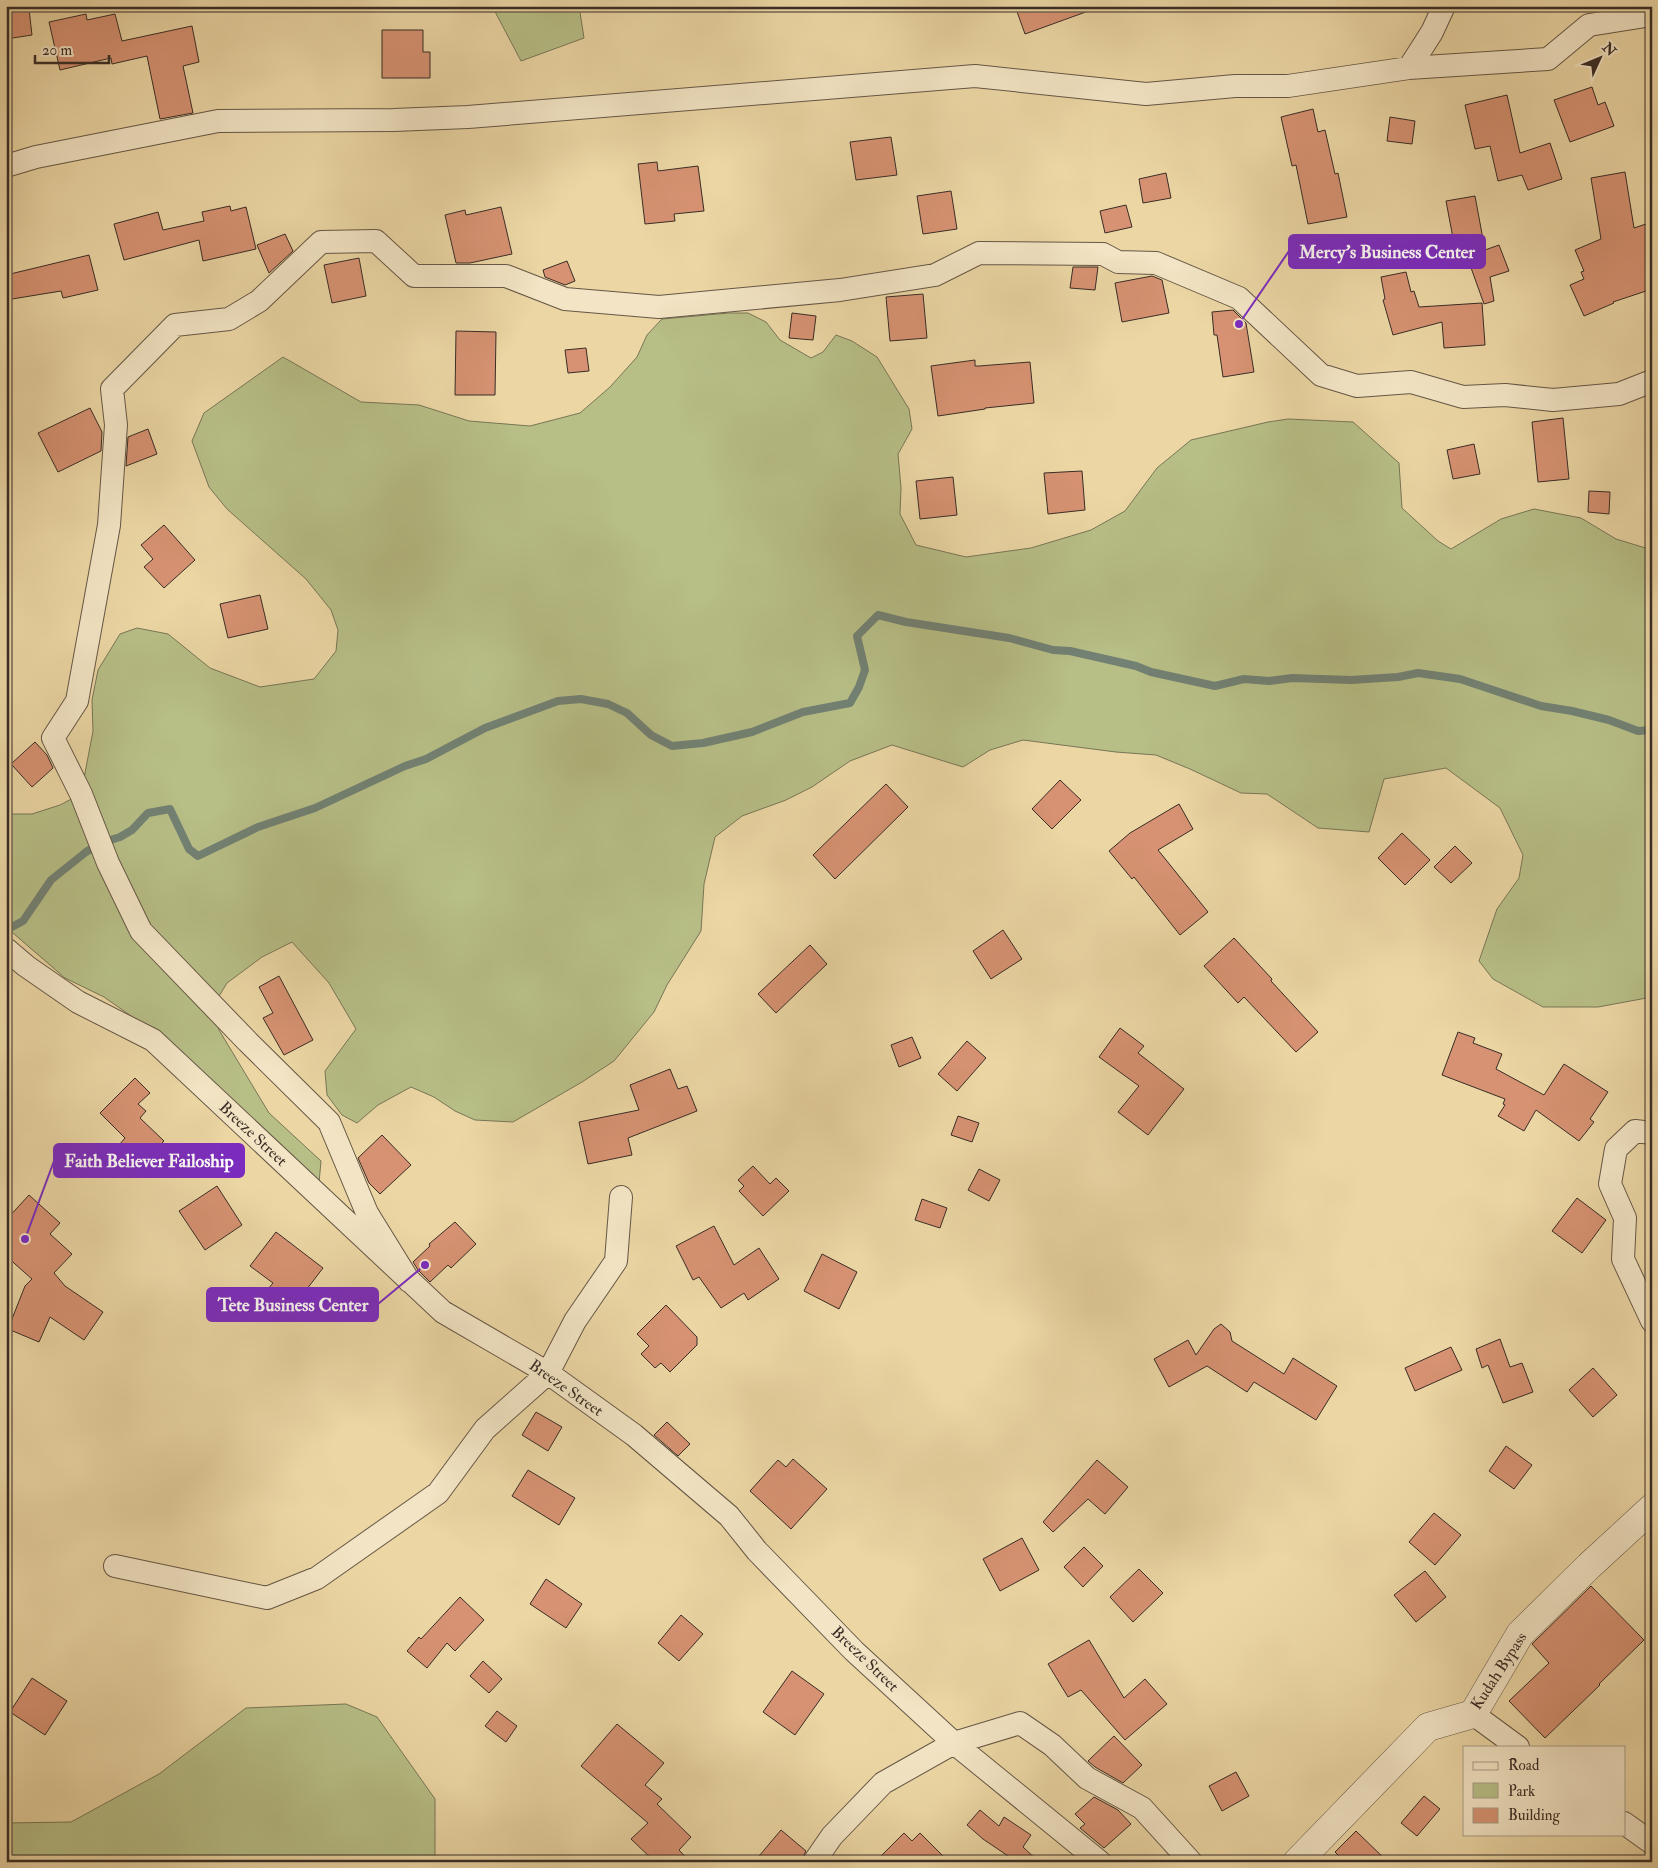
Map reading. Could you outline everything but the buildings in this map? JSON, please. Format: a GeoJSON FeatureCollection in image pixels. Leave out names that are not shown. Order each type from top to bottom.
{"type":"FeatureCollection","features":[{"type":"Feature","properties":{"kind":"street"},"geometry":{"type":"LineString","coordinates":[[1409,68],[1432,32],[1444,6]]}},
{"type":"Feature","properties":{"kind":"street"},"geometry":{"type":"LineString","coordinates":[[6,166],[36,157],[218,121],[394,120],[468,116],[975,76],[1146,94],[1235,86],[1288,86],[1409,68],[1548,59],[1588,25],[1652,15]]}},
{"type":"Feature","properties":{"kind":"street"},"geometry":{"type":"LineString","coordinates":[[409,1281],[367,1213],[329,1122],[248,1042],[141,931],[108,863],[81,794],[53,738],[77,701],[109,525],[116,426],[112,389],[175,325],[229,319],[259,301],[321,242],[376,240],[414,276],[506,276],[565,299],[659,307],[840,290],[935,275],[979,253],[1103,254],[1118,262],[1156,263],[1239,298],[1321,375],[1357,386],[1412,382],[1463,397],[1505,395],[1553,400],[1619,394],[1652,381]]}},
{"type":"Feature","properties":{"kind":"street","name":"Breeze Street"},"geometry":{"type":"LineString","coordinates":[[6,949],[26,966],[78,1002],[153,1040],[443,1312],[548,1373],[634,1435],[729,1516],[757,1551],[854,1651],[954,1743],[1100,1862]]}},
{"type":"Feature","properties":{"kind":"street"},"geometry":{"type":"LineString","coordinates":[[1652,1133],[1635,1131],[1616,1149],[1610,1184],[1625,1218],[1623,1260],[1652,1321]]}},
{"type":"Feature","properties":{"kind":"street"},"geometry":{"type":"LineString","coordinates":[[115,1566],[267,1598],[317,1578],[438,1493],[485,1430],[548,1373],[575,1321],[616,1260],[621,1197]]}},
{"type":"Feature","properties":{"kind":"street","name":"Kudah Bypass"},"geometry":{"type":"LineString","coordinates":[[1297,1862],[1428,1727],[1473,1714],[1520,1634],[1588,1566],[1652,1508]]}},
{"type":"Feature","properties":{"kind":"street"},"geometry":{"type":"LineString","coordinates":[[1473,1714],[1517,1746]]}},
{"type":"Feature","properties":{"kind":"street"},"geometry":{"type":"LineString","coordinates":[[814,1862],[832,1836],[883,1783],[954,1743],[1020,1723],[1052,1745],[1087,1778],[1142,1808],[1191,1862]]}},
{"type":"Feature","properties":{"kind":"street"},"geometry":{"type":"LineString","coordinates":[[1626,1824],[1652,1843]]}},
{"type":"Feature","properties":{"kind":"green space"},"geometry":{"type":"Polygon","coordinates":[[[492,6],[579,6],[584,38],[521,61],[492,6]]]}},
{"type":"Feature","properties":{"kind":"green space"},"geometry":{"type":"Polygon","coordinates":[[[748,313],[766,322],[780,340],[811,358],[823,352],[836,335],[852,341],[877,357],[909,409],[912,429],[898,454],[901,488],[900,514],[916,545],[966,557],[1031,548],[1091,530],[1125,511],[1157,468],[1191,440],[1288,419],[1353,422],[1399,463],[1402,508],[1438,541],[1451,549],[1501,519],[1534,509],[1581,518],[1616,539],[1652,550],[1652,997],[1598,1007],[1543,1007],[1493,979],[1479,961],[1497,909],[1519,878],[1523,855],[1500,808],[1446,768],[1384,779],[1369,832],[1318,828],[1267,794],[1241,793],[1156,755],[1116,752],[1023,740],[990,750],[963,767],[892,745],[850,761],[812,787],[786,800],[742,816],[715,837],[704,884],[701,931],[667,985],[654,1012],[614,1061],[513,1122],[475,1120],[455,1111],[434,1097],[411,1087],[378,1105],[357,1123],[342,1115],[327,1095],[325,1071],[356,1029],[329,983],[292,942],[262,957],[227,983],[213,1006],[219,1030],[269,1113],[321,1161],[319,1183],[154,1032],[104,997],[65,978],[6,927],[6,814],[32,814],[60,805],[81,794],[93,731],[92,700],[98,670],[120,634],[137,628],[168,634],[210,668],[260,687],[314,679],[336,651],[338,630],[331,610],[306,579],[227,509],[209,487],[192,441],[204,413],[283,357],[361,402],[419,405],[469,421],[530,426],[580,413],[610,387],[637,357],[647,335],[662,319],[748,313]]]}},
{"type":"Feature","properties":{"kind":"green space"},"geometry":{"type":"Polygon","coordinates":[[[346,1704],[377,1717],[435,1799],[435,1862],[6,1862],[6,1823],[71,1822],[159,1774],[246,1708],[346,1704]]]}},
{"type":"Feature","properties":{"kind":"waterway"},"geometry":{"type":"LineString","coordinates":[[6,930],[23,921],[51,880],[86,852],[101,843],[120,837],[132,830],[148,813],[170,809],[189,849],[198,856],[258,827],[315,808],[405,766],[426,759],[485,728],[558,701],[581,699],[608,704],[627,713],[651,735],[672,746],[703,743],[752,732],[803,712],[850,703],[859,687],[865,670],[857,636],[878,615],[906,622],[1009,638],[1053,650],[1070,651],[1215,686],[1244,679],[1269,681],[1292,678],[1351,680],[1398,677],[1418,673],[1460,679],[1541,706],[1609,720],[1638,731],[1652,730]]}},
{"type":"Feature","properties":{"kind":"place","name":"Mercy's Business Center"},"geometry":{"type":"Point","coordinates":[1239,324]}},
{"type":"Feature","properties":{"kind":"place","name":"Faith Believer Failoship"},"geometry":{"type":"Point","coordinates":[25,1239]}},
{"type":"Feature","properties":{"kind":"place","name":"Tete Business Center"},"geometry":{"type":"Point","coordinates":[425,1265]}}]}
